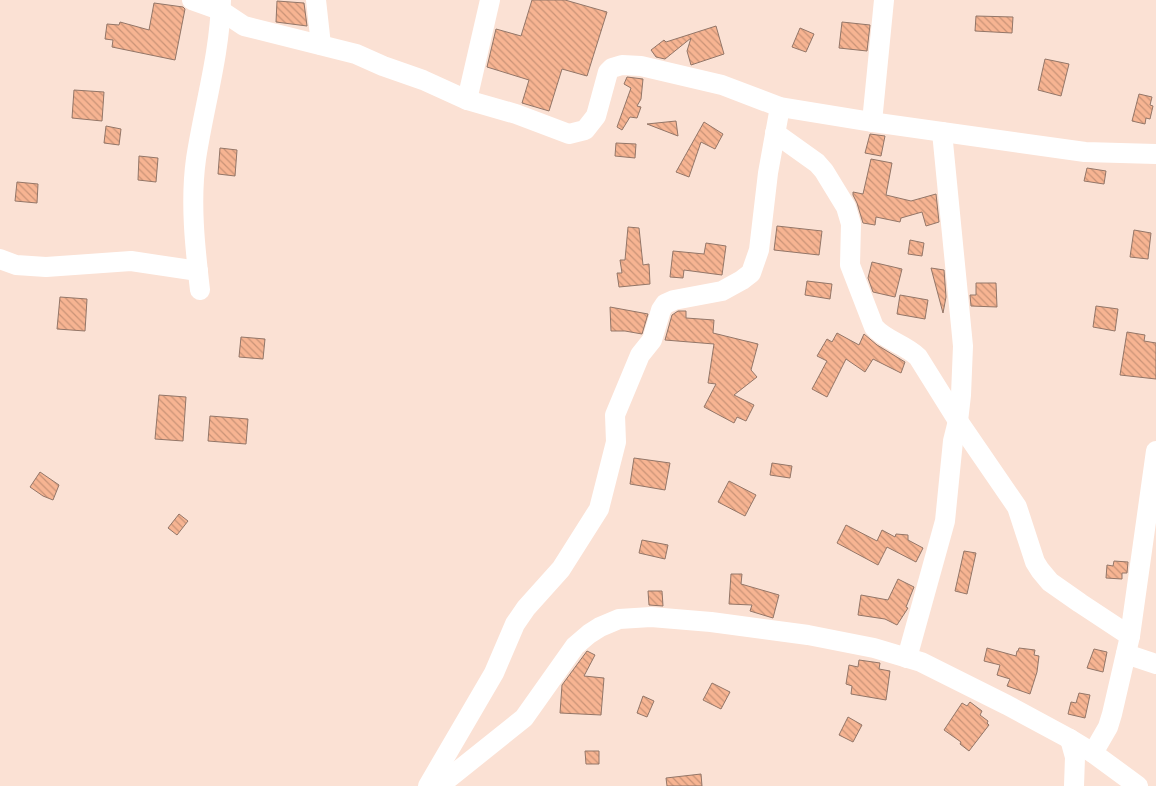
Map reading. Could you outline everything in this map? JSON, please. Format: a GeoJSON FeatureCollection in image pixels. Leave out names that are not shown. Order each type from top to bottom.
{"type":"FeatureCollection","features":[{"type":"Feature","properties":{"kind":"street"},"geometry":{"type":"LineString","coordinates":[[192,0],[220,5],[244,26],[356,54],[423,80],[467,100],[516,114],[568,134],[585,130],[596,116],[608,72],[612,68],[622,65],[641,66],[722,85],[780,107],[1085,152],[1156,154]]}},
{"type":"Feature","properties":{"kind":"street"},"geometry":{"type":"LineString","coordinates":[[316,0],[321,45]]}},
{"type":"Feature","properties":{"kind":"street"},"geometry":{"type":"LineString","coordinates":[[467,100],[490,0]]}},
{"type":"Feature","properties":{"kind":"street"},"geometry":{"type":"LineString","coordinates":[[872,122],[884,0]]}},
{"type":"Feature","properties":{"kind":"street"},"geometry":{"type":"LineString","coordinates":[[0,259],[16,265],[46,267],[131,261],[199,280],[193,196],[196,161],[212,78],[220,5]]}},
{"type":"Feature","properties":{"kind":"street"},"geometry":{"type":"LineString","coordinates":[[428,786],[494,673],[515,624],[526,608],[561,569],[599,508],[616,442],[615,415],[640,355],[652,340],[661,310],[665,304],[674,300],[722,291],[742,280],[750,272],[759,250],[780,107]]}},
{"type":"Feature","properties":{"kind":"street"},"geometry":{"type":"LineString","coordinates":[[907,658],[945,521],[953,440],[958,421],[961,395],[963,346],[942,132]]}},
{"type":"Feature","properties":{"kind":"street"},"geometry":{"type":"LineString","coordinates":[[775,133],[810,158],[824,171],[850,216],[850,264],[874,328],[880,334],[912,351],[918,357],[958,421],[1017,507],[1035,562],[1040,570],[1050,582],[1080,604],[1128,645],[1156,664]]}},
{"type":"Feature","properties":{"kind":"street"},"geometry":{"type":"LineString","coordinates":[[1093,753],[1108,727],[1128,645],[1156,451]]}},
{"type":"Feature","properties":{"kind":"street"},"geometry":{"type":"LineString","coordinates":[[439,786],[524,718],[575,646],[589,634],[619,619],[651,617],[734,625],[808,635],[874,648],[907,658],[936,669],[1070,739],[1093,753],[1138,786]]}},
{"type":"Feature","properties":{"kind":"street"},"geometry":{"type":"LineString","coordinates":[[1070,739],[1075,757],[1074,786]]}},
{"type":"Feature","properties":{"kind":"building"},"geometry":{"type":"Polygon","coordinates":[[[532,0],[565,0],[607,12],[587,76],[562,69],[549,111],[522,103],[529,80],[487,67],[496,29],[521,36],[532,0]]]}},
{"type":"Feature","properties":{"kind":"building"},"geometry":{"type":"Polygon","coordinates":[[[277,1],[304,3],[307,26],[276,22],[277,1]]]}},
{"type":"Feature","properties":{"kind":"building"},"geometry":{"type":"Polygon","coordinates":[[[154,3],[183,7],[185,9],[175,60],[112,47],[113,40],[105,39],[107,24],[119,25],[120,22],[149,30],[154,3]]]}},
{"type":"Feature","properties":{"kind":"building"},"geometry":{"type":"Polygon","coordinates":[[[976,16],[1013,17],[1012,33],[975,31],[976,16]]]}},
{"type":"Feature","properties":{"kind":"building"},"geometry":{"type":"Polygon","coordinates":[[[842,22],[870,25],[867,51],[839,48],[842,22]]]}},
{"type":"Feature","properties":{"kind":"building"},"geometry":{"type":"Polygon","coordinates":[[[716,26],[724,54],[691,65],[687,51],[691,38],[665,59],[656,57],[651,50],[664,40],[666,42],[716,26]]]}},
{"type":"Feature","properties":{"kind":"building"},"geometry":{"type":"Polygon","coordinates":[[[800,28],[814,34],[806,52],[792,47],[800,28]]]}},
{"type":"Feature","properties":{"kind":"building"},"geometry":{"type":"Polygon","coordinates":[[[1045,59],[1069,64],[1061,96],[1038,90],[1045,59]]]}},
{"type":"Feature","properties":{"kind":"building"},"geometry":{"type":"Polygon","coordinates":[[[627,77],[643,79],[641,99],[637,106],[641,107],[637,118],[630,117],[622,130],[617,127],[631,88],[624,84],[627,77]]]}},
{"type":"Feature","properties":{"kind":"building"},"geometry":{"type":"Polygon","coordinates":[[[74,90],[104,92],[102,121],[72,118],[74,90]]]}},
{"type":"Feature","properties":{"kind":"building"},"geometry":{"type":"Polygon","coordinates":[[[1139,94],[1152,97],[1150,105],[1153,106],[1150,119],[1146,118],[1145,124],[1132,121],[1139,94]]]}},
{"type":"Feature","properties":{"kind":"building"},"geometry":{"type":"Polygon","coordinates":[[[676,121],[678,136],[647,124],[676,121]]]}},
{"type":"Feature","properties":{"kind":"building"},"geometry":{"type":"Polygon","coordinates":[[[704,122],[723,134],[715,149],[701,142],[689,177],[676,172],[704,122]]]}},
{"type":"Feature","properties":{"kind":"building"},"geometry":{"type":"Polygon","coordinates":[[[106,126],[121,129],[119,145],[104,143],[106,126]]]}},
{"type":"Feature","properties":{"kind":"building"},"geometry":{"type":"Polygon","coordinates":[[[870,134],[885,136],[881,156],[865,153],[870,134]]]}},
{"type":"Feature","properties":{"kind":"building"},"geometry":{"type":"Polygon","coordinates":[[[616,143],[636,144],[635,158],[615,156],[616,143]]]}},
{"type":"Feature","properties":{"kind":"building"},"geometry":{"type":"Polygon","coordinates":[[[220,148],[237,150],[235,176],[218,174],[220,148]]]}},
{"type":"Feature","properties":{"kind":"building"},"geometry":{"type":"Polygon","coordinates":[[[139,156],[158,158],[156,182],[138,180],[139,156]]]}},
{"type":"Feature","properties":{"kind":"building"},"geometry":{"type":"Polygon","coordinates":[[[871,159],[892,163],[886,195],[911,201],[936,194],[939,222],[926,226],[922,212],[901,218],[900,222],[876,217],[875,225],[863,223],[853,192],[863,194],[871,159]]]}},
{"type":"Feature","properties":{"kind":"building"},"geometry":{"type":"Polygon","coordinates":[[[1087,168],[1106,171],[1104,184],[1084,181],[1087,168]]]}},
{"type":"Feature","properties":{"kind":"building"},"geometry":{"type":"Polygon","coordinates":[[[17,182],[38,184],[37,203],[15,201],[17,182]]]}},
{"type":"Feature","properties":{"kind":"building"},"geometry":{"type":"Polygon","coordinates":[[[777,226],[822,231],[819,255],[774,250],[777,226]]]}},
{"type":"Feature","properties":{"kind":"building"},"geometry":{"type":"Polygon","coordinates":[[[628,227],[639,228],[643,265],[649,264],[650,284],[619,287],[617,273],[622,273],[620,260],[625,260],[628,227]]]}},
{"type":"Feature","properties":{"kind":"building"},"geometry":{"type":"Polygon","coordinates":[[[1134,230],[1151,233],[1148,259],[1130,257],[1134,230]]]}},
{"type":"Feature","properties":{"kind":"building"},"geometry":{"type":"Polygon","coordinates":[[[910,240],[924,243],[922,256],[908,254],[910,240]]]}},
{"type":"Feature","properties":{"kind":"building"},"geometry":{"type":"Polygon","coordinates":[[[706,243],[726,246],[722,275],[684,270],[683,278],[670,277],[673,251],[704,254],[706,243]]]}},
{"type":"Feature","properties":{"kind":"building"},"geometry":{"type":"Polygon","coordinates":[[[872,262],[902,269],[895,297],[873,292],[868,278],[872,262]]]}},
{"type":"Feature","properties":{"kind":"building"},"geometry":{"type":"Polygon","coordinates":[[[931,268],[944,270],[946,297],[943,313],[931,268]]]}},
{"type":"Feature","properties":{"kind":"building"},"geometry":{"type":"Polygon","coordinates":[[[807,281],[832,284],[830,299],[805,295],[807,281]]]}},
{"type":"Feature","properties":{"kind":"building"},"geometry":{"type":"Polygon","coordinates":[[[976,283],[996,283],[997,307],[971,306],[970,295],[976,295],[976,283]]]}},
{"type":"Feature","properties":{"kind":"building"},"geometry":{"type":"Polygon","coordinates":[[[900,295],[928,300],[925,319],[897,314],[900,295]]]}},
{"type":"Feature","properties":{"kind":"building"},"geometry":{"type":"Polygon","coordinates":[[[60,297],[87,299],[85,331],[57,329],[60,297]]]}},
{"type":"Feature","properties":{"kind":"building"},"geometry":{"type":"Polygon","coordinates":[[[1096,306],[1118,309],[1115,331],[1093,327],[1096,306]]]}},
{"type":"Feature","properties":{"kind":"building"},"geometry":{"type":"Polygon","coordinates":[[[610,307],[648,314],[642,334],[611,331],[610,307]]]}},
{"type":"Feature","properties":{"kind":"building"},"geometry":{"type":"Polygon","coordinates":[[[678,311],[686,311],[686,318],[714,320],[713,333],[758,344],[751,370],[757,377],[734,395],[754,405],[746,421],[737,417],[734,423],[704,407],[716,384],[708,383],[714,344],[665,340],[672,315],[678,311]]]}},
{"type":"Feature","properties":{"kind":"building"},"geometry":{"type":"Polygon","coordinates":[[[1127,332],[1145,335],[1144,341],[1156,343],[1156,379],[1120,375],[1127,332]]]}},
{"type":"Feature","properties":{"kind":"building"},"geometry":{"type":"Polygon","coordinates":[[[837,333],[859,345],[864,334],[877,345],[905,362],[901,373],[873,359],[865,372],[846,359],[827,397],[812,389],[827,361],[817,356],[827,339],[832,342],[837,333]]]}},
{"type":"Feature","properties":{"kind":"building"},"geometry":{"type":"Polygon","coordinates":[[[241,337],[265,339],[263,359],[239,357],[241,337]]]}},
{"type":"Feature","properties":{"kind":"building"},"geometry":{"type":"Polygon","coordinates":[[[159,395],[186,397],[183,441],[155,439],[159,395]]]}},
{"type":"Feature","properties":{"kind":"building"},"geometry":{"type":"Polygon","coordinates":[[[210,416],[248,419],[246,444],[208,441],[210,416]]]}},
{"type":"Feature","properties":{"kind":"building"},"geometry":{"type":"Polygon","coordinates":[[[634,458],[670,463],[665,490],[630,484],[634,458]]]}},
{"type":"Feature","properties":{"kind":"building"},"geometry":{"type":"Polygon","coordinates":[[[772,463],[792,466],[790,478],[770,475],[772,463]]]}},
{"type":"Feature","properties":{"kind":"building"},"geometry":{"type":"Polygon","coordinates":[[[40,472],[59,485],[53,500],[30,487],[40,472]]]}},
{"type":"Feature","properties":{"kind":"building"},"geometry":{"type":"Polygon","coordinates":[[[729,481],[756,495],[745,516],[718,502],[729,481]]]}},
{"type":"Feature","properties":{"kind":"building"},"geometry":{"type":"Polygon","coordinates":[[[179,514],[188,521],[177,535],[168,528],[179,514]]]}},
{"type":"Feature","properties":{"kind":"building"},"geometry":{"type":"Polygon","coordinates":[[[846,525],[877,541],[882,530],[895,537],[896,534],[908,535],[908,540],[923,548],[916,562],[887,547],[878,565],[837,543],[846,525]]]}},
{"type":"Feature","properties":{"kind":"building"},"geometry":{"type":"Polygon","coordinates":[[[642,540],[668,545],[665,559],[639,553],[642,540]]]}},
{"type":"Feature","properties":{"kind":"building"},"geometry":{"type":"Polygon","coordinates":[[[964,551],[976,553],[967,594],[955,591],[964,551]]]}},
{"type":"Feature","properties":{"kind":"building"},"geometry":{"type":"Polygon","coordinates":[[[1114,561],[1128,562],[1127,573],[1122,573],[1122,579],[1106,578],[1107,565],[1113,566],[1114,561]]]}},
{"type":"Feature","properties":{"kind":"building"},"geometry":{"type":"Polygon","coordinates":[[[731,574],[742,574],[741,584],[779,595],[773,618],[750,611],[752,605],[729,604],[731,574]]]}},
{"type":"Feature","properties":{"kind":"building"},"geometry":{"type":"Polygon","coordinates":[[[898,579],[914,587],[906,607],[908,608],[897,625],[885,619],[858,615],[861,595],[888,600],[898,579]]]}},
{"type":"Feature","properties":{"kind":"building"},"geometry":{"type":"Polygon","coordinates":[[[648,591],[662,591],[663,606],[649,605],[648,591]]]}},
{"type":"Feature","properties":{"kind":"building"},"geometry":{"type":"Polygon","coordinates":[[[987,648],[1016,656],[1019,648],[1035,650],[1034,655],[1039,656],[1037,672],[1030,694],[1007,686],[1010,679],[997,675],[1000,665],[984,661],[987,648]]]}},
{"type":"Feature","properties":{"kind":"building"},"geometry":{"type":"Polygon","coordinates":[[[1094,649],[1107,652],[1103,672],[1087,668],[1094,649]]]}},
{"type":"Feature","properties":{"kind":"building"},"geometry":{"type":"Polygon","coordinates":[[[587,651],[595,655],[584,676],[604,678],[601,715],[560,713],[562,685],[587,651]]]}},
{"type":"Feature","properties":{"kind":"building"},"geometry":{"type":"Polygon","coordinates":[[[859,660],[880,663],[879,669],[890,671],[886,700],[851,694],[852,686],[846,684],[849,665],[858,667],[859,660]]]}},
{"type":"Feature","properties":{"kind":"building"},"geometry":{"type":"Polygon","coordinates":[[[712,683],[730,692],[721,709],[703,700],[712,683]]]}},
{"type":"Feature","properties":{"kind":"building"},"geometry":{"type":"Polygon","coordinates":[[[1079,693],[1090,695],[1085,718],[1068,714],[1071,702],[1076,703],[1079,693]]]}},
{"type":"Feature","properties":{"kind":"building"},"geometry":{"type":"Polygon","coordinates":[[[643,696],[654,701],[647,717],[637,713],[643,696]]]}},
{"type":"Feature","properties":{"kind":"building"},"geometry":{"type":"Polygon","coordinates":[[[970,702],[982,711],[980,715],[988,721],[989,725],[969,751],[960,744],[961,742],[944,730],[962,703],[967,706],[970,702]]]}},
{"type":"Feature","properties":{"kind":"building"},"geometry":{"type":"Polygon","coordinates":[[[848,717],[862,725],[853,742],[839,735],[848,717]]]}},
{"type":"Feature","properties":{"kind":"building"},"geometry":{"type":"Polygon","coordinates":[[[585,751],[599,751],[599,764],[586,764],[585,751]]]}},
{"type":"Feature","properties":{"kind":"building"},"geometry":{"type":"Polygon","coordinates":[[[701,774],[702,786],[667,786],[666,778],[701,774]]]}}]}
